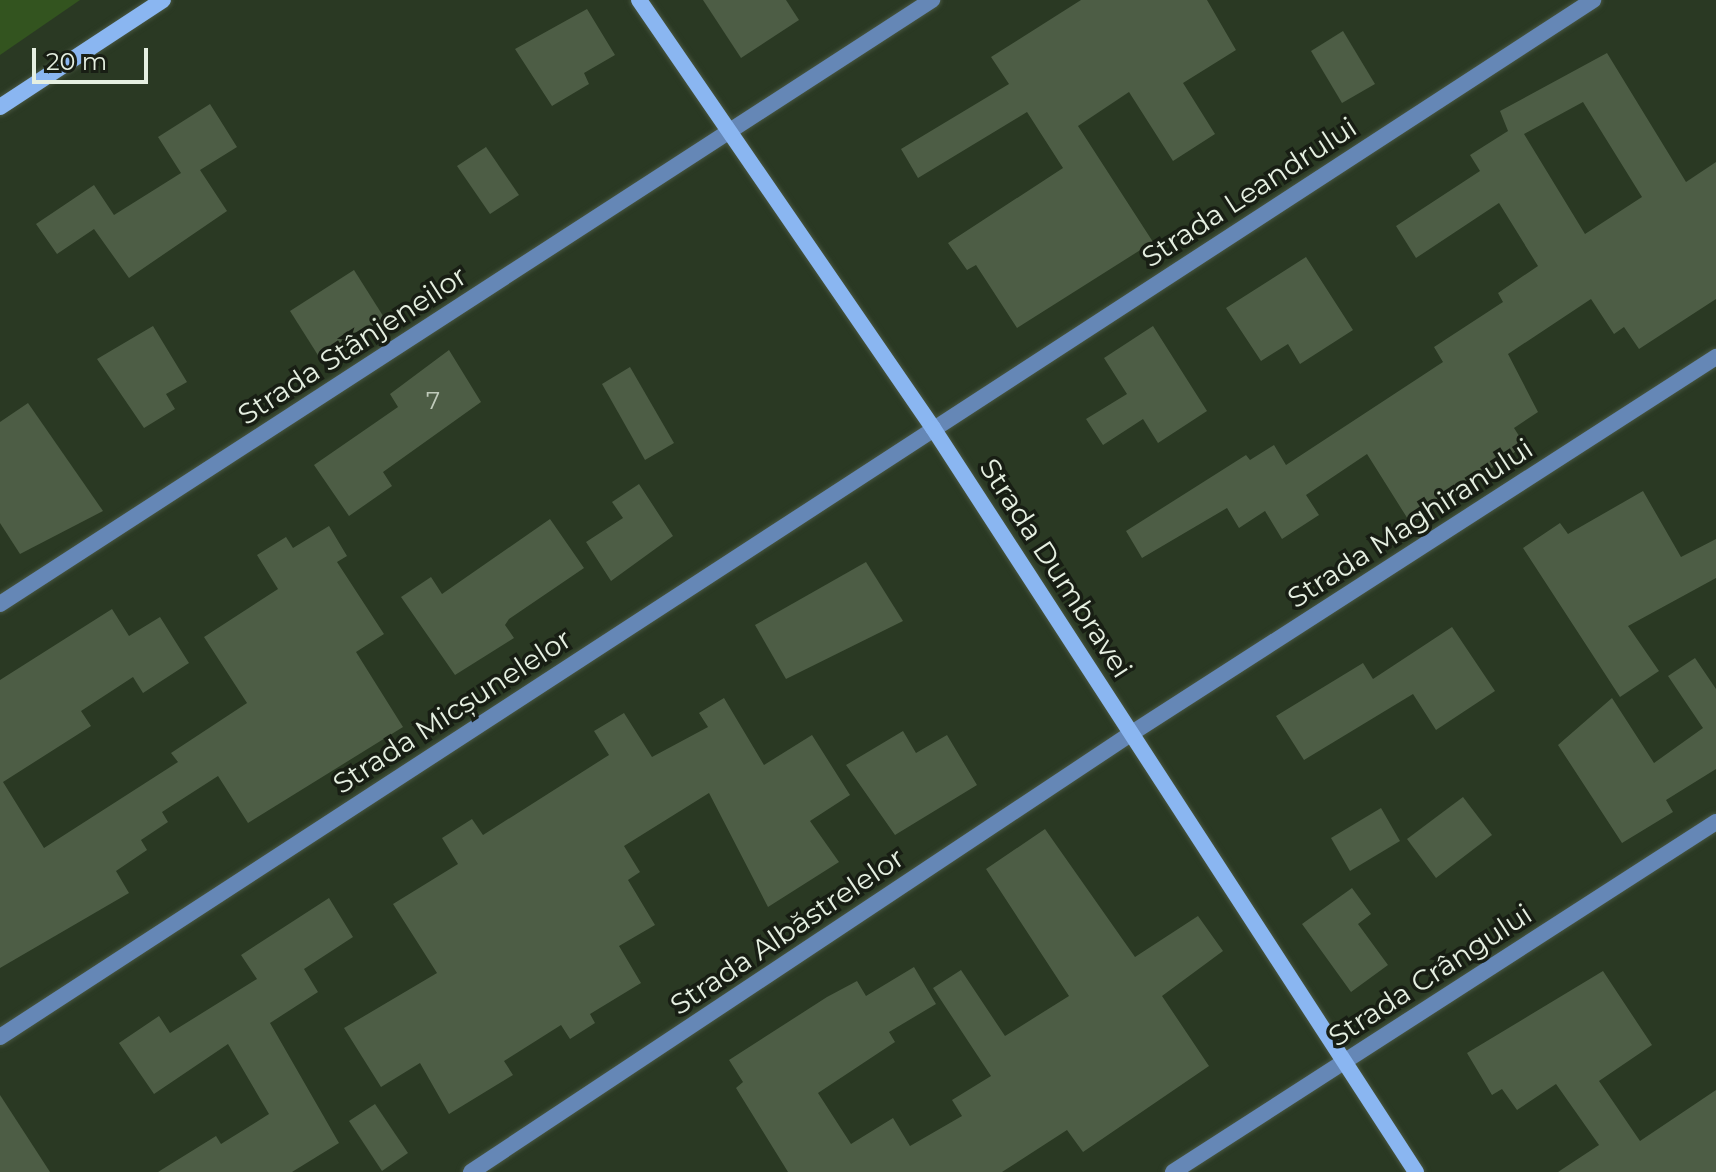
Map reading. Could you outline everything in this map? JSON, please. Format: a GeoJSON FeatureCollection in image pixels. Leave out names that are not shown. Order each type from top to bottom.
{"type":"FeatureCollection","features":[{"type":"Feature","properties":{"kind":"street"},"geometry":{"type":"LineString","coordinates":[[0,107],[163,0]]}},
{"type":"Feature","properties":{"kind":"street","name":"Strada Dumbravei"},"geometry":{"type":"LineString","coordinates":[[639,0],[733,129],[933,428],[1416,1172]]}},
{"type":"Feature","properties":{"kind":"street","name":"Strada Stânjeneilor"},"geometry":{"type":"LineString","coordinates":[[0,604],[932,0]]}},
{"type":"Feature","properties":{"kind":"street","name":"Strada Leandrului"},"geometry":{"type":"LineString","coordinates":[[933,428],[1593,0]]}},
{"type":"Feature","properties":{"kind":"street","name":"Strada Maghiranului"},"geometry":{"type":"LineString","coordinates":[[1132,733],[1716,357]]}},
{"type":"Feature","properties":{"kind":"street","name":"Strada Micșunelelor"},"geometry":{"type":"LineString","coordinates":[[0,1037],[933,428]]}},
{"type":"Feature","properties":{"kind":"street","name":"Strada Albăstrelelor"},"geometry":{"type":"LineString","coordinates":[[471,1172],[1132,733]]}},
{"type":"Feature","properties":{"kind":"street","name":"Strada Crângului"},"geometry":{"type":"LineString","coordinates":[[1173,1172],[1716,822]]}},
{"type":"Feature","properties":{"kind":"green space"},"geometry":{"type":"Polygon","coordinates":[[[0,0],[80,0],[0,55],[0,0]]]}},
{"type":"Feature","properties":{"kind":"building"},"geometry":{"type":"Polygon","coordinates":[[[703,0],[786,0],[799,20],[741,58],[703,0]]]}},
{"type":"Feature","properties":{"kind":"building"},"geometry":{"type":"Polygon","coordinates":[[[1081,0],[1207,0],[1236,50],[1183,83],[1215,134],[1173,161],[1129,92],[1078,126],[1153,242],[1017,328],[976,265],[967,270],[948,243],[1063,168],[1027,112],[918,178],[901,149],[1009,84],[991,57],[1081,0]]]}},
{"type":"Feature","properties":{"kind":"building"},"geometry":{"type":"Polygon","coordinates":[[[587,9],[615,55],[584,73],[589,84],[552,106],[515,49],[587,9]]]}},
{"type":"Feature","properties":{"kind":"building"},"geometry":{"type":"Polygon","coordinates":[[[1343,31],[1375,84],[1342,103],[1311,51],[1343,31]]]}},
{"type":"Feature","properties":{"kind":"building"},"geometry":{"type":"Polygon","coordinates":[[[1607,53],[1686,182],[1716,162],[1716,299],[1639,349],[1624,327],[1614,334],[1591,299],[1508,354],[1538,412],[1514,428],[1525,445],[1411,524],[1367,454],[1306,495],[1319,515],[1282,539],[1265,511],[1239,528],[1227,508],[1142,558],[1126,531],[1246,455],[1250,460],[1274,445],[1286,465],[1443,362],[1434,347],[1503,302],[1498,293],[1538,266],[1499,203],[1416,258],[1396,226],[1480,171],[1470,155],[1508,131],[1500,111],[1607,53]],[[1583,102],[1524,134],[1585,234],[1642,197],[1583,102]]]}},
{"type":"Feature","properties":{"kind":"building"},"geometry":{"type":"Polygon","coordinates":[[[210,104],[237,147],[200,170],[227,211],[129,278],[94,229],[57,254],[36,224],[94,185],[114,215],[181,173],[158,137],[210,104]]]}},
{"type":"Feature","properties":{"kind":"building"},"geometry":{"type":"Polygon","coordinates":[[[486,147],[519,195],[490,214],[457,166],[486,147]]]}},
{"type":"Feature","properties":{"kind":"building"},"geometry":{"type":"Polygon","coordinates":[[[1306,257],[1353,330],[1300,364],[1288,344],[1261,361],[1226,308],[1306,257]]]}},
{"type":"Feature","properties":{"kind":"building"},"geometry":{"type":"Polygon","coordinates":[[[354,270],[385,319],[321,360],[290,311],[354,270]]]}},
{"type":"Feature","properties":{"kind":"building"},"geometry":{"type":"Polygon","coordinates":[[[153,326],[187,382],[166,394],[175,409],[144,428],[97,359],[153,326]]]}},
{"type":"Feature","properties":{"kind":"building"},"geometry":{"type":"Polygon","coordinates":[[[1153,326],[1207,411],[1158,443],[1143,419],[1103,445],[1086,419],[1127,394],[1104,358],[1153,326]]]}},
{"type":"Feature","properties":{"kind":"building"},"geometry":{"type":"Polygon","coordinates":[[[449,350],[481,402],[383,472],[392,486],[349,516],[314,465],[398,407],[390,394],[449,350]]]}},
{"type":"Feature","properties":{"kind":"building"},"geometry":{"type":"Polygon","coordinates":[[[630,367],[674,443],[645,460],[602,384],[630,367]]]}},
{"type":"Feature","properties":{"kind":"building"},"geometry":{"type":"Polygon","coordinates":[[[28,403],[103,511],[20,554],[0,523],[0,422],[28,403]]]}},
{"type":"Feature","properties":{"kind":"building"},"geometry":{"type":"Polygon","coordinates":[[[639,484],[673,536],[611,581],[586,542],[623,518],[612,502],[639,484]]]}},
{"type":"Feature","properties":{"kind":"building"},"geometry":{"type":"Polygon","coordinates":[[[1643,491],[1681,557],[1716,539],[1716,578],[1628,626],[1659,671],[1620,697],[1523,548],[1560,523],[1568,534],[1643,491]]]}},
{"type":"Feature","properties":{"kind":"building"},"geometry":{"type":"Polygon","coordinates":[[[550,519],[584,568],[509,619],[505,625],[514,638],[455,675],[401,597],[431,577],[442,594],[550,519]]]}},
{"type":"Feature","properties":{"kind":"building"},"geometry":{"type":"Polygon","coordinates":[[[329,526],[347,556],[337,562],[384,634],[356,652],[403,727],[248,823],[218,776],[162,812],[168,822],[141,840],[147,850],[116,871],[129,893],[0,968],[0,680],[112,609],[129,636],[160,617],[189,663],[143,693],[133,677],[81,711],[91,726],[3,782],[44,848],[178,762],[171,753],[247,703],[204,637],[278,589],[257,555],[286,537],[293,548],[329,526]]]}},
{"type":"Feature","properties":{"kind":"building"},"geometry":{"type":"Polygon","coordinates":[[[866,562],[903,621],[786,679],[755,625],[866,562]]]}},
{"type":"Feature","properties":{"kind":"building"},"geometry":{"type":"Polygon","coordinates":[[[1452,627],[1495,691],[1436,730],[1413,694],[1304,760],[1276,716],[1363,663],[1373,679],[1452,627]]]}},
{"type":"Feature","properties":{"kind":"building"},"geometry":{"type":"Polygon","coordinates":[[[1695,658],[1716,689],[1716,769],[1666,800],[1673,812],[1622,843],[1558,745],[1612,698],[1654,763],[1703,728],[1668,676],[1695,658]]]}},
{"type":"Feature","properties":{"kind":"building"},"geometry":{"type":"Polygon","coordinates":[[[724,698],[764,765],[812,735],[850,795],[810,821],[839,862],[768,907],[709,793],[624,846],[640,872],[628,880],[655,925],[619,946],[641,983],[590,1014],[595,1023],[570,1039],[561,1025],[504,1061],[513,1075],[449,1114],[420,1063],[381,1087],[344,1028],[437,973],[393,904],[458,864],[442,838],[472,819],[483,835],[609,755],[594,731],[624,713],[652,757],[708,727],[699,713],[724,698]]]}},
{"type":"Feature","properties":{"kind":"building"},"geometry":{"type":"Polygon","coordinates":[[[903,731],[916,753],[947,735],[977,785],[895,835],[846,765],[903,731]]]}},
{"type":"Feature","properties":{"kind":"building"},"geometry":{"type":"Polygon","coordinates":[[[1463,797],[1492,835],[1436,878],[1407,839],[1463,797]]]}},
{"type":"Feature","properties":{"kind":"building"},"geometry":{"type":"Polygon","coordinates":[[[1381,808],[1400,841],[1350,871],[1331,838],[1381,808]]]}},
{"type":"Feature","properties":{"kind":"building"},"geometry":{"type":"Polygon","coordinates":[[[1045,829],[1135,957],[1198,916],[1223,951],[1162,996],[1209,1066],[1083,1152],[1067,1130],[1002,1172],[788,1172],[736,1088],[743,1082],[729,1060],[827,997],[857,981],[866,996],[914,967],[936,1004],[889,1032],[895,1042],[818,1093],[851,1144],[893,1118],[910,1146],[962,1116],[952,1100],[991,1076],[933,988],[961,970],[1005,1036],[1069,996],[986,869],[1045,829]]]}},
{"type":"Feature","properties":{"kind":"building"},"geometry":{"type":"Polygon","coordinates":[[[1352,888],[1371,914],[1358,924],[1388,965],[1351,992],[1302,924],[1352,888]]]}},
{"type":"Feature","properties":{"kind":"building"},"geometry":{"type":"Polygon","coordinates":[[[329,898],[353,937],[304,969],[318,992],[270,1023],[339,1143],[292,1172],[158,1172],[216,1136],[221,1144],[269,1114],[228,1044],[154,1094],[119,1043],[159,1016],[170,1033],[257,979],[241,955],[329,898]]]}},
{"type":"Feature","properties":{"kind":"building"},"geometry":{"type":"Polygon","coordinates":[[[1603,971],[1652,1045],[1599,1081],[1640,1141],[1716,1090],[1716,1172],[1558,1172],[1599,1145],[1556,1084],[1517,1110],[1502,1089],[1492,1095],[1467,1053],[1603,971]]]}},
{"type":"Feature","properties":{"kind":"building"},"geometry":{"type":"Polygon","coordinates":[[[0,1095],[50,1172],[0,1172],[0,1095]]]}},
{"type":"Feature","properties":{"kind":"building"},"geometry":{"type":"Polygon","coordinates":[[[375,1104],[408,1153],[382,1171],[349,1121],[375,1104]]]}}]}
